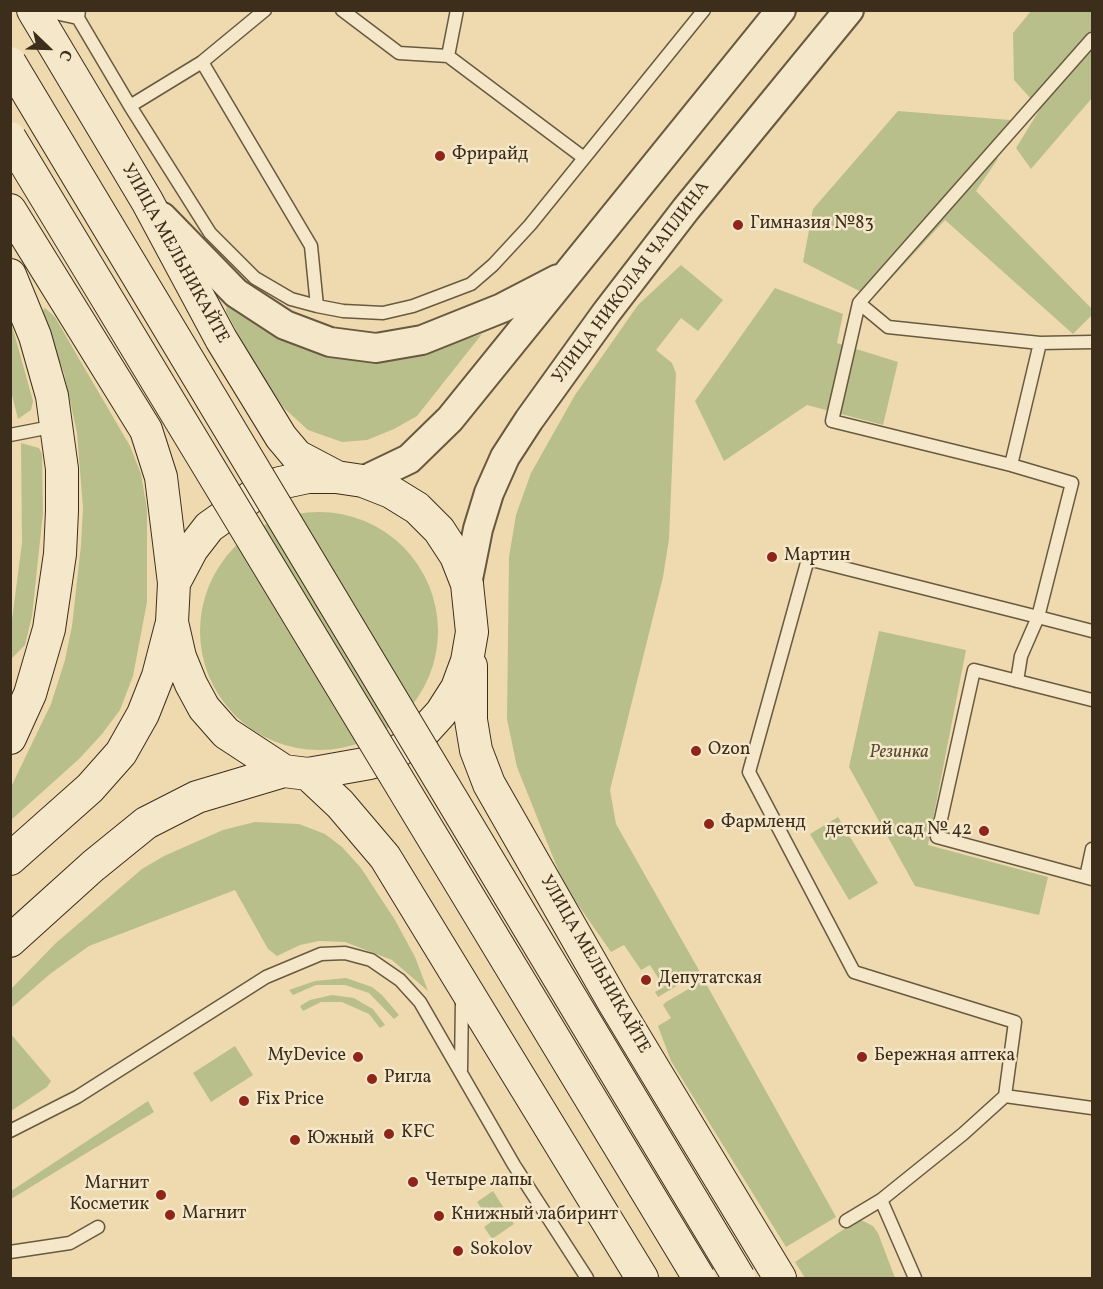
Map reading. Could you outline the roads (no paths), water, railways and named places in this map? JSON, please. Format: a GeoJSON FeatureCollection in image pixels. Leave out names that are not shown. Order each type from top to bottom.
{"type":"FeatureCollection","features":[{"type":"Feature","properties":{"kind":"main road","name":"УЛИЦА МЕЛЬНИКАЙТЕ"},"geometry":{"type":"LineString","coordinates":[[33,10],[147,201],[221,339],[281,437],[297,456],[349,479],[391,492],[417,508],[439,530],[456,556],[467,584],[472,632],[471,720],[476,750],[489,784],[614,1003],[780,1278]]}},
{"type":"Feature","properties":{"kind":"main road"},"geometry":{"type":"LineString","coordinates":[[10,63],[739,1278]]}},
{"type":"Feature","properties":{"kind":"main road"},"geometry":{"type":"LineString","coordinates":[[10,138],[699,1278]]}},
{"type":"Feature","properties":{"kind":"main road"},"geometry":{"type":"LineString","coordinates":[[10,210],[146,430],[161,477],[174,583],[172,622],[154,686],[139,722],[121,753],[90,788],[10,859]]}},
{"type":"Feature","properties":{"kind":"main road"},"geometry":{"type":"LineString","coordinates":[[10,275],[45,366],[57,426],[62,511],[59,565],[49,629],[10,738]]}},
{"type":"Feature","properties":{"kind":"main road"},"geometry":{"type":"LineString","coordinates":[[174,583],[192,549],[209,527],[254,495],[280,483],[308,477],[349,479]]}},
{"type":"Feature","properties":{"kind":"main road"},"geometry":{"type":"LineString","coordinates":[[172,622],[180,657],[191,684],[204,708],[226,733],[296,773],[340,804],[385,857],[461,985],[642,1278]]}},
{"type":"Feature","properties":{"kind":"main road"},"geometry":{"type":"LineString","coordinates":[[10,941],[93,866],[146,823],[197,797],[296,773],[370,764],[397,752],[421,735],[441,713],[457,688],[467,661],[472,632]]}},
{"type":"Feature","properties":{"kind":"street"},"geometry":{"type":"LineString","coordinates":[[349,479],[409,459],[450,419],[781,10]]}},
{"type":"Feature","properties":{"kind":"street","name":"УЛИЦА НИКОЛАЯ ЧАПЛИНА"},"geometry":{"type":"LineString","coordinates":[[467,584],[489,493],[506,457],[529,420],[606,313],[686,209],[849,10]]}},
{"type":"Feature","properties":{"kind":"street"},"geometry":{"type":"LineString","coordinates":[[147,201],[236,293],[285,325],[330,342],[376,348],[422,340],[502,308],[567,274]]}},
{"type":"Feature","properties":{"kind":"lane"},"geometry":{"type":"LineString","coordinates":[[41,10],[78,14],[130,106],[210,233],[255,278],[291,299],[316,306],[343,311],[383,313],[413,306],[471,284],[493,265],[530,225],[704,10]]}},
{"type":"Feature","properties":{"kind":"lane"},"geometry":{"type":"LineString","coordinates":[[130,106],[202,62],[265,10]]}},
{"type":"Feature","properties":{"kind":"lane"},"geometry":{"type":"LineString","coordinates":[[342,10],[399,53],[448,56],[584,158]]}},
{"type":"Feature","properties":{"kind":"lane"},"geometry":{"type":"LineString","coordinates":[[448,56],[457,10]]}},
{"type":"Feature","properties":{"kind":"lane"},"geometry":{"type":"LineString","coordinates":[[1017,681],[1021,656],[1038,617],[1072,483],[1011,465],[832,422],[859,303],[1092,39]]}},
{"type":"Feature","properties":{"kind":"lane"},"geometry":{"type":"LineString","coordinates":[[202,62],[311,246],[316,306]]}},
{"type":"Feature","properties":{"kind":"lane"},"geometry":{"type":"LineString","coordinates":[[859,303],[888,327],[1040,343],[1092,342]]}},
{"type":"Feature","properties":{"kind":"lane"},"geometry":{"type":"LineString","coordinates":[[1011,465],[1040,343]]}},
{"type":"Feature","properties":{"kind":"lane"},"geometry":{"type":"LineString","coordinates":[[10,435],[57,426]]}},
{"type":"Feature","properties":{"kind":"lane"},"geometry":{"type":"LineString","coordinates":[[846,1221],[881,1200],[963,1134],[1005,1096],[1015,1022],[854,972],[749,772],[808,559],[1092,631]]}},
{"type":"Feature","properties":{"kind":"lane"},"geometry":{"type":"LineString","coordinates":[[1092,700],[974,670],[937,837],[1089,878],[1092,849]]}},
{"type":"Feature","properties":{"kind":"lane"},"geometry":{"type":"LineString","coordinates":[[10,1131],[77,1097],[266,977],[321,954],[345,953],[371,960],[400,980],[420,1002],[514,1165],[586,1278]]}},
{"type":"Feature","properties":{"kind":"lane"},"geometry":{"type":"LineString","coordinates":[[460,1071],[464,1012],[461,985]]}},
{"type":"Feature","properties":{"kind":"lane"},"geometry":{"type":"LineString","coordinates":[[1005,1096],[1092,1108]]}},
{"type":"Feature","properties":{"kind":"lane"},"geometry":{"type":"LineString","coordinates":[[881,1200],[915,1278]]}},
{"type":"Feature","properties":{"kind":"lane"},"geometry":{"type":"LineString","coordinates":[[10,1252],[70,1243],[98,1227]]}},
{"type":"Feature","properties":{"kind":"place","name":"Фрирайд"},"geometry":{"type":"Point","coordinates":[440,156]}},
{"type":"Feature","properties":{"kind":"place","name":"Гимназия №83"},"geometry":{"type":"Point","coordinates":[738,225]}},
{"type":"Feature","properties":{"kind":"place","name":"Мартин"},"geometry":{"type":"Point","coordinates":[772,557]}},
{"type":"Feature","properties":{"kind":"place","name":"Ozon"},"geometry":{"type":"Point","coordinates":[696,751]}},
{"type":"Feature","properties":{"kind":"place","name":"Фармленд"},"geometry":{"type":"Point","coordinates":[709,824]}},
{"type":"Feature","properties":{"kind":"place","name":"детский сад № 42"},"geometry":{"type":"Point","coordinates":[984,831]}},
{"type":"Feature","properties":{"kind":"place","name":"Депутатская"},"geometry":{"type":"Point","coordinates":[646,980]}},
{"type":"Feature","properties":{"kind":"place","name":"MyDevice"},"geometry":{"type":"Point","coordinates":[358,1057]}},
{"type":"Feature","properties":{"kind":"place","name":"Бережная аптека"},"geometry":{"type":"Point","coordinates":[862,1057]}},
{"type":"Feature","properties":{"kind":"place","name":"Ригла"},"geometry":{"type":"Point","coordinates":[372,1079]}},
{"type":"Feature","properties":{"kind":"place","name":"Fix Price"},"geometry":{"type":"Point","coordinates":[244,1101]}},
{"type":"Feature","properties":{"kind":"place","name":"KFC"},"geometry":{"type":"Point","coordinates":[389,1134]}},
{"type":"Feature","properties":{"kind":"place","name":"Южный"},"geometry":{"type":"Point","coordinates":[295,1140]}},
{"type":"Feature","properties":{"kind":"place","name":"Четыре лапы"},"geometry":{"type":"Point","coordinates":[413,1182]}},
{"type":"Feature","properties":{"kind":"place","name":"Магнит Косметик"},"geometry":{"type":"Point","coordinates":[161,1195]}},
{"type":"Feature","properties":{"kind":"place","name":"Магнит"},"geometry":{"type":"Point","coordinates":[170,1215]}},
{"type":"Feature","properties":{"kind":"place","name":"Книжный лабиринт"},"geometry":{"type":"Point","coordinates":[439,1216]}},
{"type":"Feature","properties":{"kind":"place","name":"Sokolov"},"geometry":{"type":"Point","coordinates":[458,1251]}},
{"type":"Feature","properties":{"kind":"park label","name":"Резинка"},"geometry":{"type":"Point","coordinates":[899,754]}}]}
